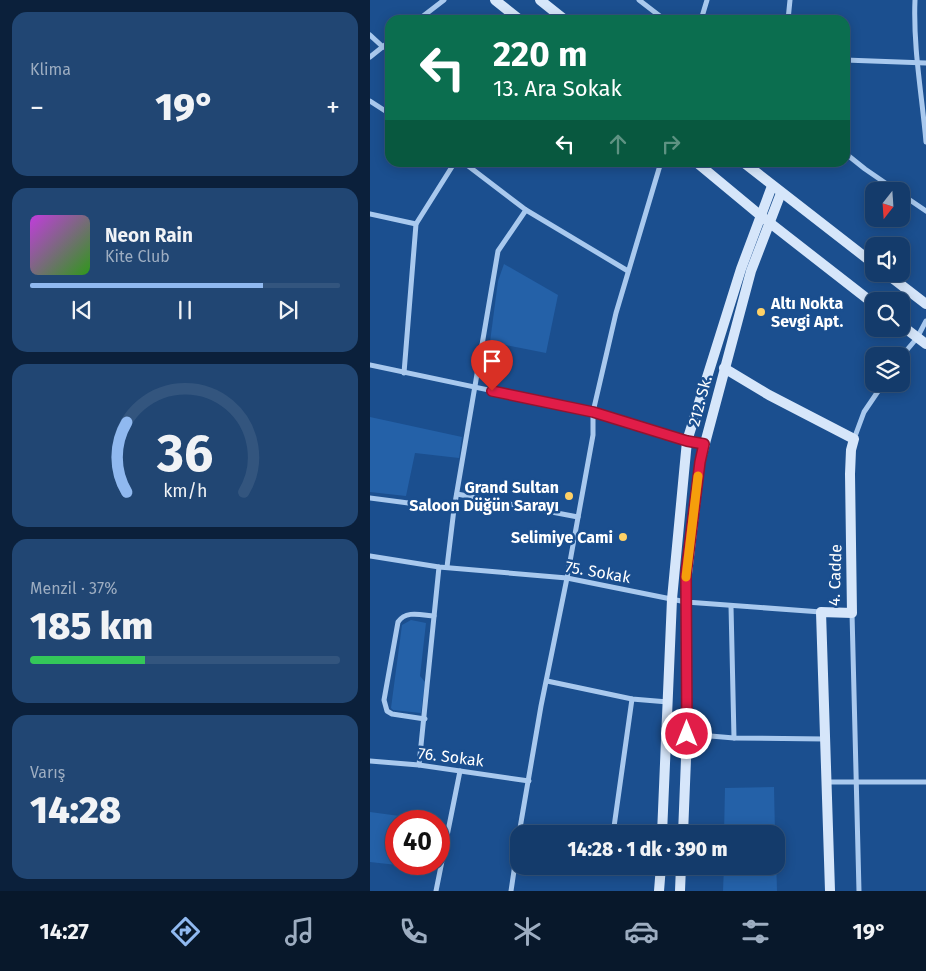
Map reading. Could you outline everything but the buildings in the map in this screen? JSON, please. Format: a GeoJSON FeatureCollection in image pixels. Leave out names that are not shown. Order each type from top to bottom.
{"type":"FeatureCollection","features":[{"type":"Feature","properties":{"kind":"street"},"geometry":{"type":"LineString","coordinates":[[424,15],[444,0]]}},
{"type":"Feature","properties":{"kind":"street"},"geometry":{"type":"LineString","coordinates":[[495,0],[514,15]]}},
{"type":"Feature","properties":{"kind":"street"},"geometry":{"type":"LineString","coordinates":[[540,0],[559,15]]}},
{"type":"Feature","properties":{"kind":"street"},"geometry":{"type":"LineString","coordinates":[[638,0],[658,15]]}},
{"type":"Feature","properties":{"kind":"street"},"geometry":{"type":"LineString","coordinates":[[702,15],[707,0]]}},
{"type":"Feature","properties":{"kind":"street"},"geometry":{"type":"LineString","coordinates":[[788,15],[790,0]]}},
{"type":"Feature","properties":{"kind":"street"},"geometry":{"type":"LineString","coordinates":[[916,0],[916,62],[926,142]]}},
{"type":"Feature","properties":{"kind":"street"},"geometry":{"type":"LineString","coordinates":[[370,35],[383,47],[370,57]]}},
{"type":"Feature","properties":{"kind":"street"},"geometry":{"type":"LineString","coordinates":[[850,60],[926,63]]}},
{"type":"Feature","properties":{"kind":"street"},"geometry":{"type":"LineString","coordinates":[[370,101],[385,111]]}},
{"type":"Feature","properties":{"kind":"street"},"geometry":{"type":"LineString","coordinates":[[850,157],[884,182]]}},
{"type":"Feature","properties":{"kind":"street"},"geometry":{"type":"LineString","coordinates":[[404,373],[416,224],[452,167]]}},
{"type":"Feature","properties":{"kind":"street"},"geometry":{"type":"LineString","coordinates":[[470,167],[526,210],[628,271]]}},
{"type":"Feature","properties":{"kind":"street"},"geometry":{"type":"LineString","coordinates":[[521,825],[578,517],[592,435],[593,412],[616,313],[659,167]]}},
{"type":"Feature","properties":{"kind":"street"},"geometry":{"type":"LineString","coordinates":[[702,167],[865,297]]}},
{"type":"Feature","properties":{"kind":"street"},"geometry":{"type":"LineString","coordinates":[[749,167],[865,257]]}},
{"type":"Feature","properties":{"kind":"street"},"geometry":{"type":"LineString","coordinates":[[662,825],[672,599],[687,441],[741,269],[765,219],[772,186]]}},
{"type":"Feature","properties":{"kind":"street","name":"212. Sk."},"geometry":{"type":"LineString","coordinates":[[683,825],[687,734],[686,574],[700,462],[765,219],[781,193]]}},
{"type":"Feature","properties":{"kind":"street"},"geometry":{"type":"LineString","coordinates":[[910,200],[926,211]]}},
{"type":"Feature","properties":{"kind":"street"},"geometry":{"type":"LineString","coordinates":[[447,567],[454,508],[498,251],[526,210]]}},
{"type":"Feature","properties":{"kind":"street"},"geometry":{"type":"LineString","coordinates":[[370,214],[416,224]]}},
{"type":"Feature","properties":{"kind":"street"},"geometry":{"type":"LineString","coordinates":[[897,282],[926,304]]}},
{"type":"Feature","properties":{"kind":"street"},"geometry":{"type":"LineString","coordinates":[[910,347],[926,321]]}},
{"type":"Feature","properties":{"kind":"street"},"geometry":{"type":"LineString","coordinates":[[910,332],[926,344]]}},
{"type":"Feature","properties":{"kind":"street"},"geometry":{"type":"LineString","coordinates":[[370,365],[593,412],[687,441],[704,444]]}},
{"type":"Feature","properties":{"kind":"street"},"geometry":{"type":"LineString","coordinates":[[724,368],[769,395],[854,439],[864,412],[878,392]]}},
{"type":"Feature","properties":{"kind":"street","name":"4. Cadde"},"geometry":{"type":"LineString","coordinates":[[830,891],[821,612],[852,613],[850,468],[854,439]]}},
{"type":"Feature","properties":{"kind":"street"},"geometry":{"type":"LineString","coordinates":[[457,494],[578,517]]}},
{"type":"Feature","properties":{"kind":"street"},"geometry":{"type":"LineString","coordinates":[[370,498],[454,508]]}},
{"type":"Feature","properties":{"kind":"street","name":"75. Sokak"},"geometry":{"type":"LineString","coordinates":[[370,556],[439,567],[567,578],[686,602],[821,612]]}},
{"type":"Feature","properties":{"kind":"street"},"geometry":{"type":"LineString","coordinates":[[419,765],[439,567]]}},
{"type":"Feature","properties":{"kind":"street"},"geometry":{"type":"LineString","coordinates":[[731,606],[734,738]]}},
{"type":"Feature","properties":{"kind":"street"},"geometry":{"type":"LineString","coordinates":[[852,613],[859,891]]}},
{"type":"Feature","properties":{"kind":"street"},"geometry":{"type":"LineString","coordinates":[[425,719],[392,714],[387,711],[384,700],[398,622],[402,616],[408,614],[434,616]]}},
{"type":"Feature","properties":{"kind":"street"},"geometry":{"type":"LineString","coordinates":[[547,681],[632,699],[668,702]]}},
{"type":"Feature","properties":{"kind":"street"},"geometry":{"type":"LineString","coordinates":[[614,825],[632,699]]}},
{"type":"Feature","properties":{"kind":"street"},"geometry":{"type":"LineString","coordinates":[[687,734],[734,738],[825,740]]}},
{"type":"Feature","properties":{"kind":"street","name":"76. Sokak"},"geometry":{"type":"LineString","coordinates":[[370,762],[419,765],[529,780]]}},
{"type":"Feature","properties":{"kind":"street"},"geometry":{"type":"LineString","coordinates":[[436,891],[460,771]]}},
{"type":"Feature","properties":{"kind":"street"},"geometry":{"type":"LineString","coordinates":[[826,782],[926,782]]}},
{"type":"Feature","properties":{"kind":"street"},"geometry":{"type":"LineString","coordinates":[[510,891],[513,875]]}},
{"type":"Feature","properties":{"kind":"street"},"geometry":{"type":"LineString","coordinates":[[659,891],[660,875]]}},
{"type":"Feature","properties":{"kind":"street"},"geometry":{"type":"LineString","coordinates":[[680,891],[681,875]]}},
{"type":"Feature","properties":{"kind":"shaded area"},"geometry":{"type":"Polygon","coordinates":[[[504,264],[558,295],[546,353],[490,342],[498,281],[504,264]]]}},
{"type":"Feature","properties":{"kind":"shaded area"},"geometry":{"type":"Polygon","coordinates":[[[370,417],[462,437],[459,458],[415,453],[406,496],[370,492],[370,417]]]}},
{"type":"Feature","properties":{"kind":"shaded area"},"geometry":{"type":"Polygon","coordinates":[[[411,620],[426,623],[420,676],[425,682],[421,713],[393,710],[391,708],[402,625],[411,620]]]}},
{"type":"Feature","properties":{"kind":"shaded area"},"geometry":{"type":"Polygon","coordinates":[[[774,787],[775,825],[724,825],[725,788],[774,787]]]}},
{"type":"Feature","properties":{"kind":"shaded area"},"geometry":{"type":"Polygon","coordinates":[[[370,812],[385,814],[385,864],[370,862],[370,812]]]}},
{"type":"Feature","properties":{"kind":"shaded area"},"geometry":{"type":"Polygon","coordinates":[[[724,875],[777,875],[777,891],[723,891],[724,875]]]}},
{"type":"Feature","properties":{"kind":"slow traffic"},"geometry":{"type":"LineString","coordinates":[[686,577],[698,476]]}},
{"type":"Feature","properties":{"kind":"place","name":"Altı Nokta Sevgi Apt."},"geometry":{"type":"Point","coordinates":[761,312]}},
{"type":"Feature","properties":{"kind":"place","name":"Grand Sultan Saloon Düğün Sarayı"},"geometry":{"type":"Point","coordinates":[569,496]}},
{"type":"Feature","properties":{"kind":"place","name":"Selimiye Cami"},"geometry":{"type":"Point","coordinates":[623,537]}},
{"type":"Feature","properties":{"kind":"route"},"geometry":{"type":"LineString","coordinates":[[492,391],[593,412],[687,441],[704,444],[686,574],[687,734]]}}]}
